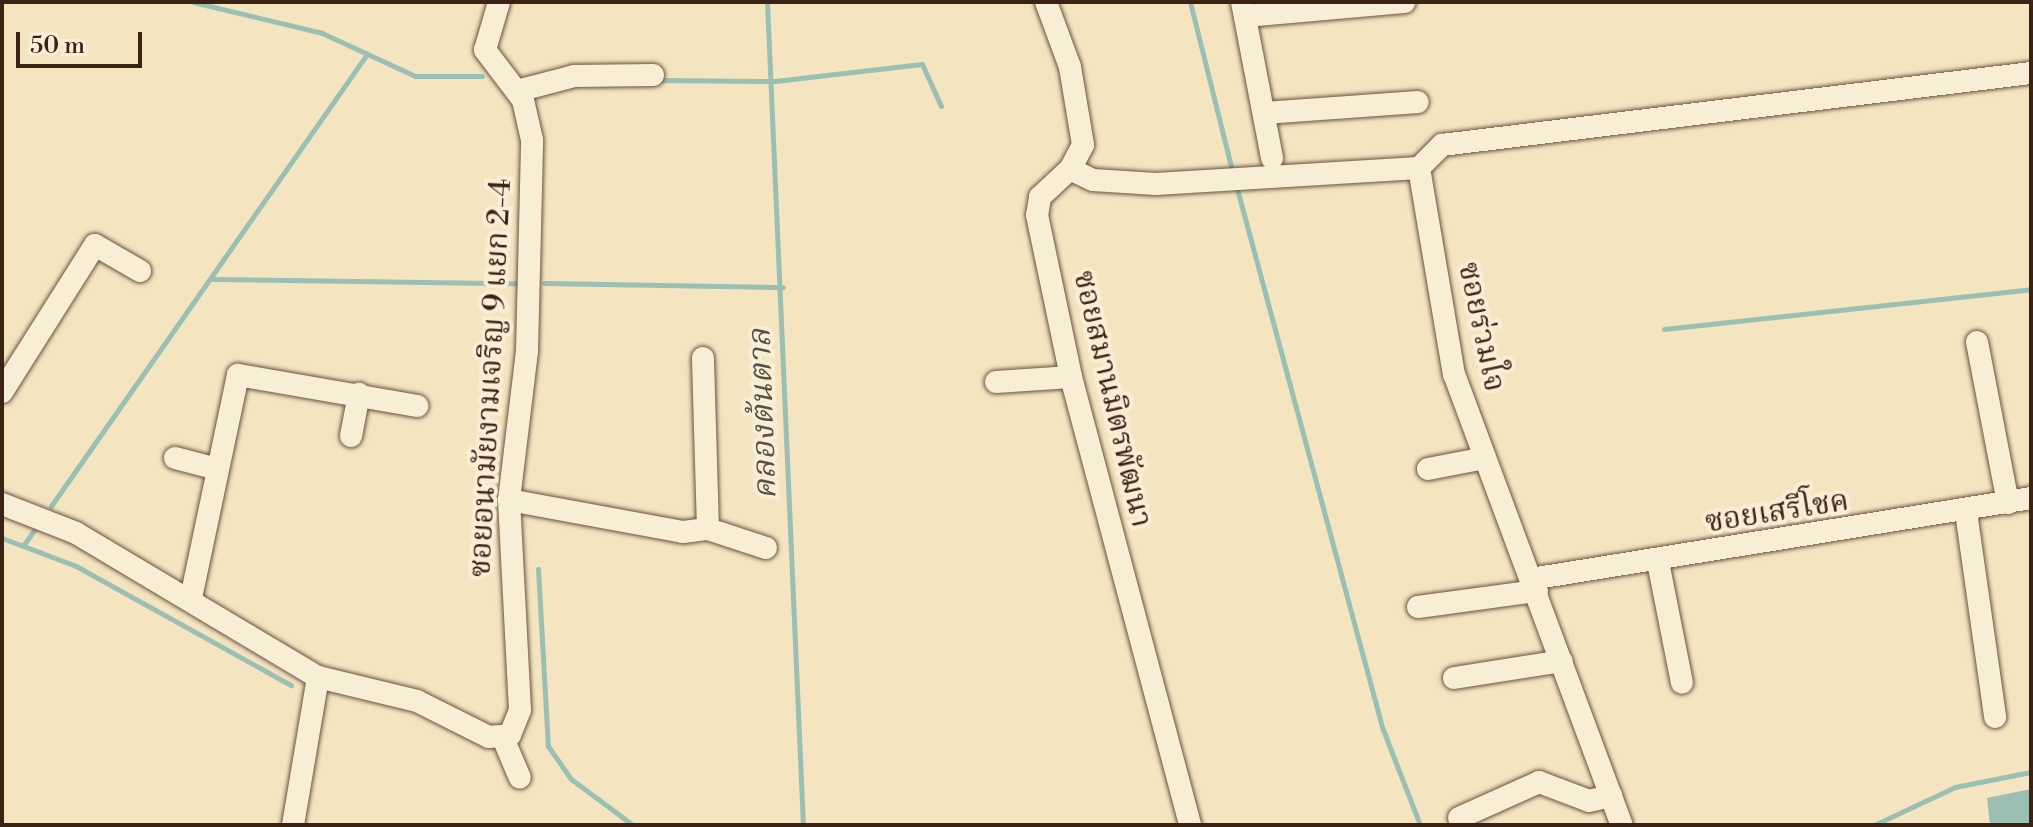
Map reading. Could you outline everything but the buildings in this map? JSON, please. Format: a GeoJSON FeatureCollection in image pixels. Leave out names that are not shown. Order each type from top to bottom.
{"type":"FeatureCollection","features":[{"type":"Feature","properties":{"kind":"street","name":"ซอยอนามัยงามเจริญ 9 แยก 2-4"},"geometry":{"type":"LineString","coordinates":[[499,2],[485,50],[494,70],[517,91],[532,140],[530,282],[509,500],[520,710],[503,738]]}},
{"type":"Feature","properties":{"kind":"street"},"geometry":{"type":"LineString","coordinates":[[1046,2],[1078,112],[1083,145],[1070,169],[1111,182],[1197,182],[1272,168],[1419,168],[1442,145],[2031,73]]}},
{"type":"Feature","properties":{"kind":"street"},"geometry":{"type":"LineString","coordinates":[[1272,168],[1265,113],[1243,9],[1404,2]]}},
{"type":"Feature","properties":{"kind":"street"},"geometry":{"type":"LineString","coordinates":[[517,91],[574,76],[653,75]]}},
{"type":"Feature","properties":{"kind":"street"},"geometry":{"type":"LineString","coordinates":[[1265,113],[1418,102]]}},
{"type":"Feature","properties":{"kind":"street","name":"ซอยร่วมใจ"},"geometry":{"type":"LineString","coordinates":[[1419,168],[1454,374],[1622,825]]}},
{"type":"Feature","properties":{"kind":"street","name":"ซอยสมานมิตรพัฒนา"},"geometry":{"type":"LineString","coordinates":[[1070,169],[1040,197],[1037,215],[1071,377],[1190,825]]}},
{"type":"Feature","properties":{"kind":"street"},"geometry":{"type":"LineString","coordinates":[[2,392],[95,245],[140,271]]}},
{"type":"Feature","properties":{"kind":"street"},"geometry":{"type":"LineString","coordinates":[[1977,342],[2008,503]]}},
{"type":"Feature","properties":{"kind":"street"},"geometry":{"type":"LineString","coordinates":[[703,358],[708,529]]}},
{"type":"Feature","properties":{"kind":"street"},"geometry":{"type":"LineString","coordinates":[[191,598],[238,375],[417,406]]}},
{"type":"Feature","properties":{"kind":"street"},"geometry":{"type":"LineString","coordinates":[[996,382],[1071,377]]}},
{"type":"Feature","properties":{"kind":"street"},"geometry":{"type":"LineString","coordinates":[[351,436],[359,394]]}},
{"type":"Feature","properties":{"kind":"street"},"geometry":{"type":"LineString","coordinates":[[175,458],[217,469]]}},
{"type":"Feature","properties":{"kind":"street"},"geometry":{"type":"LineString","coordinates":[[1428,469],[1485,458]]}},
{"type":"Feature","properties":{"kind":"street","name":"ซอยเสรีโชค"},"geometry":{"type":"LineString","coordinates":[[1418,607],[1658,562],[1966,512],[2031,498]]}},
{"type":"Feature","properties":{"kind":"street"},"geometry":{"type":"LineString","coordinates":[[509,500],[683,532],[708,529],[766,548]]}},
{"type":"Feature","properties":{"kind":"street"},"geometry":{"type":"LineString","coordinates":[[2,504],[76,533],[191,598],[318,677],[417,701],[503,738],[520,778]]}},
{"type":"Feature","properties":{"kind":"street"},"geometry":{"type":"LineString","coordinates":[[1966,512],[1995,717]]}},
{"type":"Feature","properties":{"kind":"street"},"geometry":{"type":"LineString","coordinates":[[1658,562],[1682,683]]}},
{"type":"Feature","properties":{"kind":"street"},"geometry":{"type":"LineString","coordinates":[[1454,678],[1562,661]]}},
{"type":"Feature","properties":{"kind":"street"},"geometry":{"type":"LineString","coordinates":[[293,825],[318,677]]}},
{"type":"Feature","properties":{"kind":"street"},"geometry":{"type":"LineString","coordinates":[[1459,818],[1539,782],[1589,801],[1611,796]]}},
{"type":"Feature","properties":{"kind":"water"},"geometry":{"type":"Polygon","coordinates":[[[2031,789],[2031,825],[1990,825],[1987,798],[2031,789]]]}},
{"type":"Feature","properties":{"kind":"waterway"},"geometry":{"type":"LineString","coordinates":[[193,2],[322,33],[415,76],[482,76]]}},
{"type":"Feature","properties":{"kind":"waterway","name":"คลองต้นตาล"},"geometry":{"type":"LineString","coordinates":[[767,2],[803,825]]}},
{"type":"Feature","properties":{"kind":"waterway"},"geometry":{"type":"LineString","coordinates":[[1190,2],[1233,175]]}},
{"type":"Feature","properties":{"kind":"waterway"},"geometry":{"type":"LineString","coordinates":[[51,506],[367,54]]}},
{"type":"Feature","properties":{"kind":"waterway"},"geometry":{"type":"LineString","coordinates":[[657,80],[775,81],[922,64],[941,106]]}},
{"type":"Feature","properties":{"kind":"waterway"},"geometry":{"type":"LineString","coordinates":[[1236,185],[1382,727],[1420,825]]}},
{"type":"Feature","properties":{"kind":"waterway"},"geometry":{"type":"LineString","coordinates":[[211,279],[516,283]]}},
{"type":"Feature","properties":{"kind":"waterway"},"geometry":{"type":"LineString","coordinates":[[544,283],[783,287]]}},
{"type":"Feature","properties":{"kind":"waterway"},"geometry":{"type":"LineString","coordinates":[[1664,329],[2031,289]]}},
{"type":"Feature","properties":{"kind":"waterway"},"geometry":{"type":"LineString","coordinates":[[23,546],[34,530]]}},
{"type":"Feature","properties":{"kind":"waterway"},"geometry":{"type":"LineString","coordinates":[[2,538],[76,566],[291,685]]}},
{"type":"Feature","properties":{"kind":"waterway"},"geometry":{"type":"LineString","coordinates":[[538,569],[548,746],[571,779],[633,825]]}},
{"type":"Feature","properties":{"kind":"waterway"},"geometry":{"type":"LineString","coordinates":[[1874,825],[1955,787],[2031,772]]}}]}
